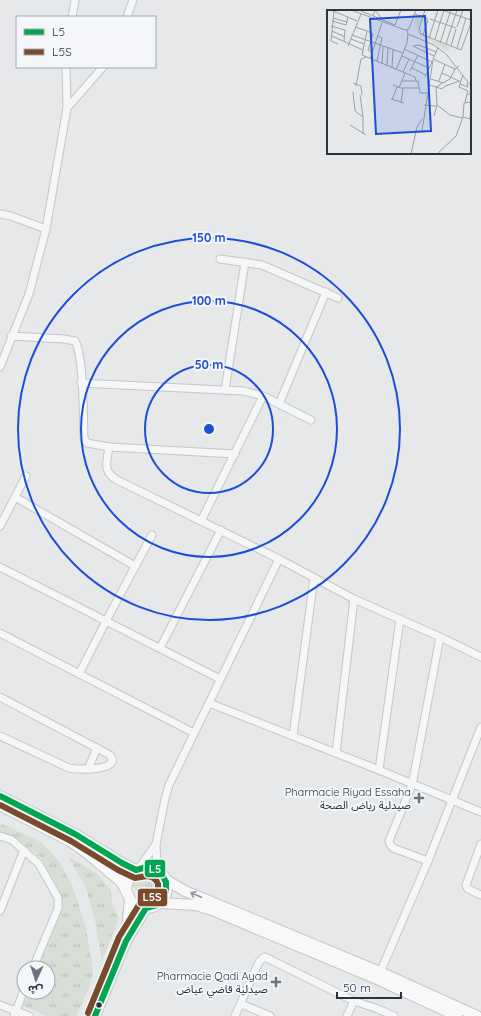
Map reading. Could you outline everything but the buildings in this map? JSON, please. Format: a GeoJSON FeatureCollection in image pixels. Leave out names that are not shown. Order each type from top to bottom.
{"type":"FeatureCollection","features":[{"type":"Feature","properties":{"kind":"main road"},"geometry":{"type":"LineString","coordinates":[[0,796],[74,834],[122,863],[137,869],[151,867],[162,874],[166,880],[167,886],[166,893],[159,903],[151,908],[146,908],[140,907],[130,900]]}},
{"type":"Feature","properties":{"kind":"main road"},"geometry":{"type":"LineString","coordinates":[[0,805],[71,842],[120,881],[130,900],[126,941]]}},
{"type":"Feature","properties":{"kind":"main road"},"geometry":{"type":"LineString","coordinates":[[126,890],[126,882],[130,875],[137,869]]}},
{"type":"Feature","properties":{"kind":"main road"},"geometry":{"type":"LineString","coordinates":[[166,880],[192,894],[378,976],[457,1016]]}},
{"type":"Feature","properties":{"kind":"main road"},"geometry":{"type":"LineString","coordinates":[[159,903],[196,905],[212,910],[476,1016]]}},
{"type":"Feature","properties":{"kind":"main road"},"geometry":{"type":"LineString","coordinates":[[95,1016],[126,941],[146,908]]}},
{"type":"Feature","properties":{"kind":"street"},"geometry":{"type":"LineString","coordinates":[[127,16],[133,0]]}},
{"type":"Feature","properties":{"kind":"street"},"geometry":{"type":"LineString","coordinates":[[72,16],[75,1]]}},
{"type":"Feature","properties":{"kind":"street"},"geometry":{"type":"LineString","coordinates":[[0,367],[29,294],[46,228],[67,108],[66,68]]}},
{"type":"Feature","properties":{"kind":"street"},"geometry":{"type":"LineString","coordinates":[[67,108],[102,68]]}},
{"type":"Feature","properties":{"kind":"street"},"geometry":{"type":"LineString","coordinates":[[0,214],[21,219],[46,228]]}},
{"type":"Feature","properties":{"kind":"street"},"geometry":{"type":"LineString","coordinates":[[220,259],[262,265],[338,298]]}},
{"type":"Feature","properties":{"kind":"street"},"geometry":{"type":"LineString","coordinates":[[225,390],[245,262]]}},
{"type":"Feature","properties":{"kind":"street"},"geometry":{"type":"LineString","coordinates":[[279,404],[326,292]]}},
{"type":"Feature","properties":{"kind":"street"},"geometry":{"type":"LineString","coordinates":[[12,336],[75,341],[78,347],[84,438],[87,443],[109,446],[234,454]]}},
{"type":"Feature","properties":{"kind":"street"},"geometry":{"type":"LineString","coordinates":[[81,383],[243,391],[263,396],[311,420]]}},
{"type":"Feature","properties":{"kind":"street"},"geometry":{"type":"LineString","coordinates":[[201,521],[263,396]]}},
{"type":"Feature","properties":{"kind":"street"},"geometry":{"type":"LineString","coordinates":[[109,446],[106,468],[111,476],[279,559],[354,599],[481,657]]}},
{"type":"Feature","properties":{"kind":"street"},"geometry":{"type":"LineString","coordinates":[[0,526],[26,476]]}},
{"type":"Feature","properties":{"kind":"street"},"geometry":{"type":"LineString","coordinates":[[15,498],[136,566]]}},
{"type":"Feature","properties":{"kind":"street"},"geometry":{"type":"LineString","coordinates":[[160,648],[221,530]]}},
{"type":"Feature","properties":{"kind":"street"},"geometry":{"type":"LineString","coordinates":[[79,674],[152,535]]}},
{"type":"Feature","properties":{"kind":"street"},"geometry":{"type":"LineString","coordinates":[[156,870],[156,844],[167,791],[279,559]]}},
{"type":"Feature","properties":{"kind":"street"},"geometry":{"type":"LineString","coordinates":[[0,567],[220,679]]}},
{"type":"Feature","properties":{"kind":"street"},"geometry":{"type":"LineString","coordinates":[[293,736],[314,578]]}},
{"type":"Feature","properties":{"kind":"street"},"geometry":{"type":"LineString","coordinates":[[336,754],[354,599]]}},
{"type":"Feature","properties":{"kind":"street"},"geometry":{"type":"LineString","coordinates":[[379,770],[400,619]]}},
{"type":"Feature","properties":{"kind":"street"},"geometry":{"type":"LineString","coordinates":[[0,633],[194,734]]}},
{"type":"Feature","properties":{"kind":"street"},"geometry":{"type":"LineString","coordinates":[[428,861],[393,848],[389,841],[412,785],[440,637]]}},
{"type":"Feature","properties":{"kind":"street"},"geometry":{"type":"LineString","coordinates":[[0,697],[110,755],[113,758],[113,761],[107,766],[78,770],[61,765],[0,736]]}},
{"type":"Feature","properties":{"kind":"street"},"geometry":{"type":"LineString","coordinates":[[209,703],[481,812]]}},
{"type":"Feature","properties":{"kind":"street"},"geometry":{"type":"LineString","coordinates":[[378,976],[428,861],[481,727]]}},
{"type":"Feature","properties":{"kind":"street"},"geometry":{"type":"LineString","coordinates":[[88,769],[97,748]]}},
{"type":"Feature","properties":{"kind":"street"},"geometry":{"type":"LineString","coordinates":[[0,836],[12,840],[39,864],[58,898],[58,908],[36,960]]}},
{"type":"Feature","properties":{"kind":"street"},"geometry":{"type":"LineString","coordinates":[[137,869],[156,844]]}},
{"type":"Feature","properties":{"kind":"street"},"geometry":{"type":"LineString","coordinates":[[481,844],[466,885],[468,889],[481,895]]}},
{"type":"Feature","properties":{"kind":"street"},"geometry":{"type":"LineString","coordinates":[[0,911],[24,850]]}},
{"type":"Feature","properties":{"kind":"street"},"geometry":{"type":"LineString","coordinates":[[235,1016],[259,962],[265,957],[377,1012],[394,1016]]}},
{"type":"Feature","properties":{"kind":"street"},"geometry":{"type":"LineString","coordinates":[[15,1013],[20,1000]]}},
{"type":"Feature","properties":{"kind":"street"},"geometry":{"type":"LineString","coordinates":[[347,1016],[354,1001]]}},
{"type":"Feature","properties":{"kind":"street"},"geometry":{"type":"LineString","coordinates":[[241,1004],[270,1016]]}},
{"type":"Feature","properties":{"kind":"street"},"geometry":{"type":"LineString","coordinates":[[0,1005],[15,1013],[29,1016]]}},
{"type":"Feature","properties":{"kind":"green space"},"geometry":{"type":"Polygon","coordinates":[[[0,823],[41,842],[59,861],[73,887],[86,928],[93,971],[89,988],[76,1016],[47,1016],[23,1006],[26,1000],[56,1000],[56,960],[41,960],[63,908],[59,890],[42,859],[20,841],[0,832],[0,823]]]}},
{"type":"Feature","properties":{"kind":"green space"},"geometry":{"type":"Polygon","coordinates":[[[68,856],[97,874],[111,890],[112,904],[119,918],[102,961],[95,921],[86,888],[68,856]]]}},
{"type":"Feature","properties":{"kind":"green space"},"geometry":{"type":"Polygon","coordinates":[[[140,870],[159,873],[162,886],[157,895],[147,897],[137,892],[134,887],[133,880],[140,870]]]}},
{"type":"Feature","properties":{"kind":"transit line","name":"L5"},"geometry":{"type":"LineString","coordinates":[[0,796],[75,834],[136,870],[147,867],[156,869],[166,882],[166,891],[163,898],[157,905],[146,908],[126,941],[95,1016]]}},
{"type":"Feature","properties":{"kind":"transit line","name":"L5S"},"geometry":{"type":"LineString","coordinates":[[0,805],[71,841],[118,870],[135,878],[147,876],[152,877],[158,884],[156,894],[152,898],[140,903],[119,937],[88,1013]]}},
{"type":"Feature","properties":{"kind":"place","name":"Pharmacie Riyad Essaha صيدلية رياض الصحة"},"geometry":{"type":"Point","coordinates":[419,798]}},
{"type":"Feature","properties":{"kind":"place","name":"Pharmacie Qadi Ayad صيدلية قاضي عياض"},"geometry":{"type":"Point","coordinates":[276,982]}}]}
